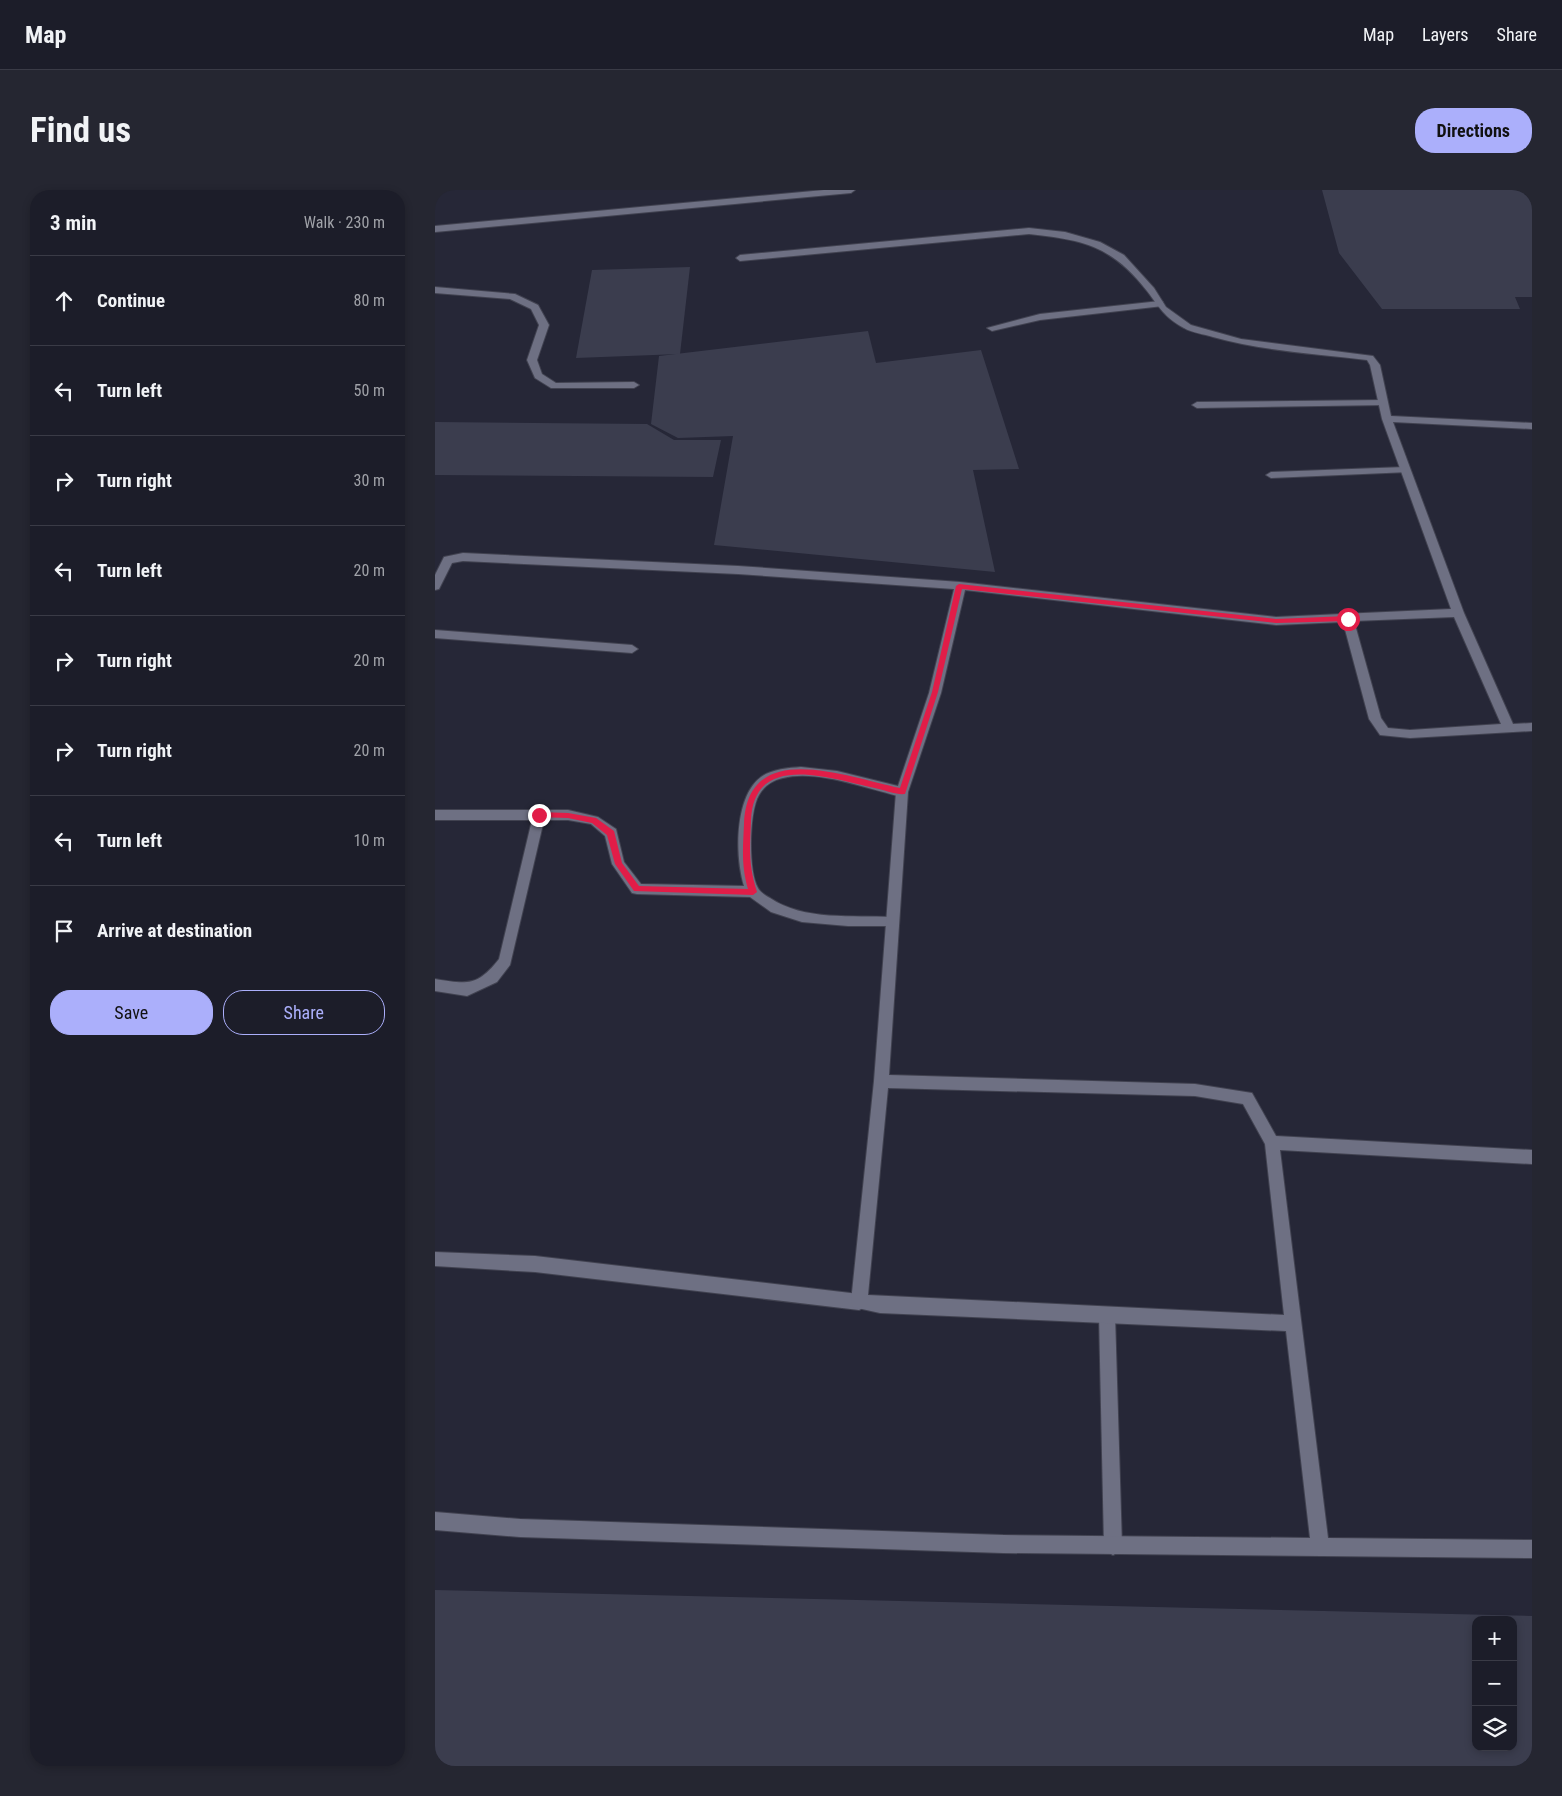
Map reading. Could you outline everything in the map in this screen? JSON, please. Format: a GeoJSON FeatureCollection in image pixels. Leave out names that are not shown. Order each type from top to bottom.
{"type":"FeatureCollection","features":[{"type":"Feature","properties":{"kind":"street"},"geometry":{"type":"LineString","coordinates":[[435,195],[438,190]]}},
{"type":"Feature","properties":{"kind":"street"},"geometry":{"type":"LineString","coordinates":[[435,229],[851,190]]}},
{"type":"Feature","properties":{"kind":"street"},"geometry":{"type":"LineString","coordinates":[[740,258],[1029,231],[1056,234],[1097,244],[1121,257],[1151,290],[1163,309],[1188,327],[1240,342],[1370,358],[1375,365],[1387,419],[1458,613],[1509,728]]}},
{"type":"Feature","properties":{"kind":"street"},"geometry":{"type":"LineString","coordinates":[[435,300],[438,290],[512,296],[535,306],[544,325],[532,360],[538,376],[554,386],[634,385]]}},
{"type":"Feature","properties":{"kind":"street"},"geometry":{"type":"LineString","coordinates":[[992,328],[1040,317],[1160,304]]}},
{"type":"Feature","properties":{"kind":"street"},"geometry":{"type":"LineString","coordinates":[[1197,405],[1383,403]]}},
{"type":"Feature","properties":{"kind":"street"},"geometry":{"type":"LineString","coordinates":[[1387,419],[1532,426]]}},
{"type":"Feature","properties":{"kind":"street"},"geometry":{"type":"LineString","coordinates":[[1271,475],[1405,470]]}},
{"type":"Feature","properties":{"kind":"street"},"geometry":{"type":"LineString","coordinates":[[435,586],[448,560],[463,557],[738,570],[959,586],[1276,621],[1458,613]]}},
{"type":"Feature","properties":{"kind":"street"},"geometry":{"type":"LineString","coordinates":[[859,1302],[881,1081],[902,792],[935,692],[959,586]]}},
{"type":"Feature","properties":{"kind":"street"},"geometry":{"type":"LineString","coordinates":[[1348,619],[1375,719],[1384,732],[1410,734],[1532,727]]}},
{"type":"Feature","properties":{"kind":"street"},"geometry":{"type":"LineString","coordinates":[[435,634],[633,649]]}},
{"type":"Feature","properties":{"kind":"street"},"geometry":{"type":"LineString","coordinates":[[753,892],[746,868],[748,807],[759,784],[773,776],[793,771],[814,772],[902,792]]}},
{"type":"Feature","properties":{"kind":"street"},"geometry":{"type":"LineString","coordinates":[[435,815],[539,815],[568,816],[594,820],[611,833],[618,864],[637,889],[753,892],[776,908],[806,917],[892,922]]}},
{"type":"Feature","properties":{"kind":"street"},"geometry":{"type":"LineString","coordinates":[[435,985],[467,990],[492,978],[505,961],[539,815]]}},
{"type":"Feature","properties":{"kind":"street"},"geometry":{"type":"LineString","coordinates":[[881,1081],[1195,1090],[1247,1098],[1272,1143],[1320,1548]]}},
{"type":"Feature","properties":{"kind":"street"},"geometry":{"type":"LineString","coordinates":[[1272,1143],[1532,1157]]}},
{"type":"Feature","properties":{"kind":"street"},"geometry":{"type":"LineString","coordinates":[[435,1259],[535,1264],[880,1305],[1293,1323]]}},
{"type":"Feature","properties":{"kind":"street"},"geometry":{"type":"LineString","coordinates":[[1107,1315],[1113,1546]]}},
{"type":"Feature","properties":{"kind":"street"},"geometry":{"type":"LineString","coordinates":[[435,1521],[530,1528],[1113,1546],[1532,1550]]}},
{"type":"Feature","properties":{"kind":"building"},"geometry":{"type":"Polygon","coordinates":[[[1322,190],[1532,190],[1532,297],[1515,297],[1520,309],[1382,309],[1339,253],[1322,190]]]}},
{"type":"Feature","properties":{"kind":"building"},"geometry":{"type":"Polygon","coordinates":[[[690,267],[680,354],[576,358],[592,270],[690,267]]]}},
{"type":"Feature","properties":{"kind":"building"},"geometry":{"type":"Polygon","coordinates":[[[868,331],[876,363],[981,350],[1019,469],[973,470],[995,572],[714,545],[733,436],[678,438],[651,424],[659,356],[868,331]]]}},
{"type":"Feature","properties":{"kind":"building"},"geometry":{"type":"Polygon","coordinates":[[[435,422],[647,424],[674,440],[721,440],[713,477],[435,475],[435,422]]]}},
{"type":"Feature","properties":{"kind":"building"},"geometry":{"type":"Polygon","coordinates":[[[435,1590],[1532,1616],[1532,1766],[435,1766],[435,1590]]]}},
{"type":"Feature","properties":{"kind":"route"},"geometry":{"type":"LineString","coordinates":[[539,815],[568,816],[594,820],[611,833],[618,864],[637,889],[753,892],[746,868],[748,807],[759,784],[773,776],[793,771],[814,772],[902,792],[935,692],[959,586],[1276,621],[1348,619]]}}]}
